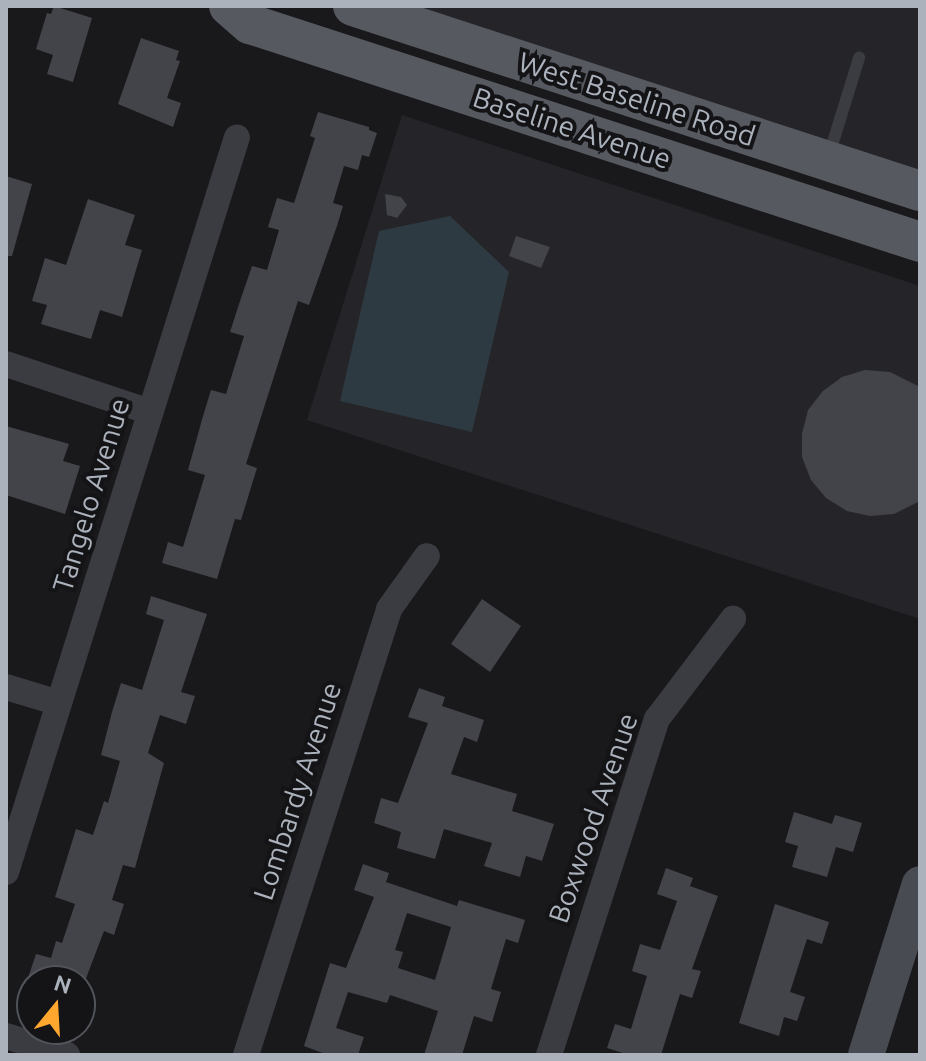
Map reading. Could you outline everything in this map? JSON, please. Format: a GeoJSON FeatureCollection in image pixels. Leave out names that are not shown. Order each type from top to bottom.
{"type":"FeatureCollection","features":[{"type":"Feature","properties":{"kind":"main road","name":"Baseline Avenue"},"geometry":{"type":"LineString","coordinates":[[229,6],[250,24],[920,242]]}},
{"type":"Feature","properties":{"kind":"main road","name":"West Baseline Road"},"geometry":{"type":"LineString","coordinates":[[353,6],[920,191]]}},
{"type":"Feature","properties":{"kind":"main road"},"geometry":{"type":"LineString","coordinates":[[866,1055],[920,884]]}},
{"type":"Feature","properties":{"kind":"street","name":"Tangelo Avenue"},"geometry":{"type":"LineString","coordinates":[[6,872],[237,137]]}},
{"type":"Feature","properties":{"kind":"street"},"geometry":{"type":"LineString","coordinates":[[6,364],[150,412]]}},
{"type":"Feature","properties":{"kind":"street","name":"Lombardy Avenue"},"geometry":{"type":"LineString","coordinates":[[246,1055],[389,609],[427,556]]}},
{"type":"Feature","properties":{"kind":"street","name":"Boxwood Avenue"},"geometry":{"type":"LineString","coordinates":[[549,1055],[657,719],[733,619]]}},
{"type":"Feature","properties":{"kind":"street"},"geometry":{"type":"LineString","coordinates":[[6,687],[59,703]]}},
{"type":"Feature","properties":{"kind":"street"},"geometry":{"type":"LineString","coordinates":[[6,1036],[67,1055]]}},
{"type":"Feature","properties":{"kind":"lane"},"geometry":{"type":"LineString","coordinates":[[827,161],[859,58]]}},
{"type":"Feature","properties":{"kind":"shaded area"},"geometry":{"type":"Polygon","coordinates":[[[396,6],[920,6],[920,174],[396,6]]]}},
{"type":"Feature","properties":{"kind":"shaded area"},"geometry":{"type":"Polygon","coordinates":[[[402,115],[920,286],[920,619],[307,420],[402,115]]]}},
{"type":"Feature","properties":{"kind":"shaded area"},"geometry":{"type":"Polygon","coordinates":[[[450,216],[509,272],[472,432],[340,401],[379,231],[450,216]]]}},
{"type":"Feature","properties":{"kind":"building"},"geometry":{"type":"Polygon","coordinates":[[[54,6],[92,18],[73,82],[47,74],[53,55],[36,49],[47,13],[51,14],[54,6]]]}},
{"type":"Feature","properties":{"kind":"building"},"geometry":{"type":"Polygon","coordinates":[[[141,38],[179,51],[176,60],[180,61],[167,98],[181,103],[173,127],[118,104],[141,38]]]}},
{"type":"Feature","properties":{"kind":"building"},"geometry":{"type":"Polygon","coordinates":[[[318,112],[369,127],[377,133],[369,157],[362,155],[358,170],[344,166],[333,203],[343,206],[337,226],[309,305],[298,301],[246,464],[257,468],[241,520],[235,519],[217,579],[162,563],[168,542],[183,547],[205,475],[188,470],[211,390],[226,394],[244,336],[230,332],[239,304],[252,266],[267,270],[279,230],[268,227],[277,198],[294,203],[315,138],[310,136],[318,112]]]}},
{"type":"Feature","properties":{"kind":"building"},"geometry":{"type":"Polygon","coordinates":[[[6,176],[32,184],[12,256],[6,256],[6,176]]]}},
{"type":"Feature","properties":{"kind":"building"},"geometry":{"type":"Polygon","coordinates":[[[385,194],[401,197],[407,205],[397,218],[387,215],[385,194]]]}},
{"type":"Feature","properties":{"kind":"building"},"geometry":{"type":"Polygon","coordinates":[[[88,199],[135,215],[125,245],[142,250],[122,317],[100,310],[91,339],[41,324],[47,305],[32,301],[45,258],[66,265],[88,199]]]}},
{"type":"Feature","properties":{"kind":"building"},"geometry":{"type":"Polygon","coordinates":[[[516,236],[550,247],[541,268],[509,256],[516,236]]]}},
{"type":"Feature","properties":{"kind":"building"},"geometry":{"type":"Polygon","coordinates":[[[865,370],[890,372],[920,387],[920,501],[894,514],[870,516],[847,511],[826,498],[811,480],[802,457],[802,434],[808,410],[823,391],[842,377],[865,370]]]}},
{"type":"Feature","properties":{"kind":"building"},"geometry":{"type":"Polygon","coordinates":[[[6,426],[69,444],[63,461],[80,466],[65,514],[6,495],[6,426]]]}},
{"type":"Feature","properties":{"kind":"building"},"geometry":{"type":"Polygon","coordinates":[[[151,596],[207,614],[181,692],[195,696],[186,724],[160,715],[148,753],[164,763],[135,868],[123,865],[112,900],[124,904],[114,935],[104,931],[91,965],[32,965],[36,954],[51,958],[56,941],[62,943],[75,904],[55,897],[76,829],[93,835],[104,801],[108,803],[120,761],[101,755],[112,712],[121,683],[142,690],[164,620],[146,614],[151,596]]]}},
{"type":"Feature","properties":{"kind":"building"},"geometry":{"type":"Polygon","coordinates":[[[482,599],[521,626],[490,672],[451,644],[482,599]]]}},
{"type":"Feature","properties":{"kind":"building"},"geometry":{"type":"Polygon","coordinates":[[[419,688],[445,697],[442,706],[484,720],[477,742],[464,737],[451,774],[517,794],[512,811],[554,824],[542,861],[526,856],[520,877],[484,866],[492,843],[444,829],[435,859],[397,848],[401,832],[374,823],[381,798],[398,803],[428,723],[408,717],[419,688]]]}},
{"type":"Feature","properties":{"kind":"building"},"geometry":{"type":"Polygon","coordinates":[[[794,812],[832,824],[835,815],[862,823],[853,852],[836,847],[827,877],[792,867],[798,846],[785,842],[794,812]]]}},
{"type":"Feature","properties":{"kind":"building"},"geometry":{"type":"Polygon","coordinates":[[[363,864],[389,873],[386,882],[457,906],[459,900],[525,920],[518,943],[506,939],[491,989],[501,992],[492,1022],[474,1016],[462,1055],[424,1055],[438,1011],[390,995],[387,1003],[348,992],[336,1028],[364,1037],[358,1055],[328,1055],[304,1046],[330,963],[346,968],[374,897],[354,890],[363,864]],[[407,913],[395,950],[403,952],[398,968],[435,980],[451,927],[407,913]]]}},
{"type":"Feature","properties":{"kind":"building"},"geometry":{"type":"Polygon","coordinates":[[[666,868],[693,878],[690,886],[718,896],[692,969],[701,971],[692,998],[680,994],[661,1055],[629,1055],[607,1048],[615,1024],[631,1029],[647,976],[632,971],[640,944],[660,950],[677,901],[657,894],[666,868]]]}},
{"type":"Feature","properties":{"kind":"building"},"geometry":{"type":"Polygon","coordinates":[[[775,904],[829,922],[822,944],[807,939],[790,992],[805,997],[797,1021],[784,1017],[779,1036],[739,1023],[775,904]]]}}]}
